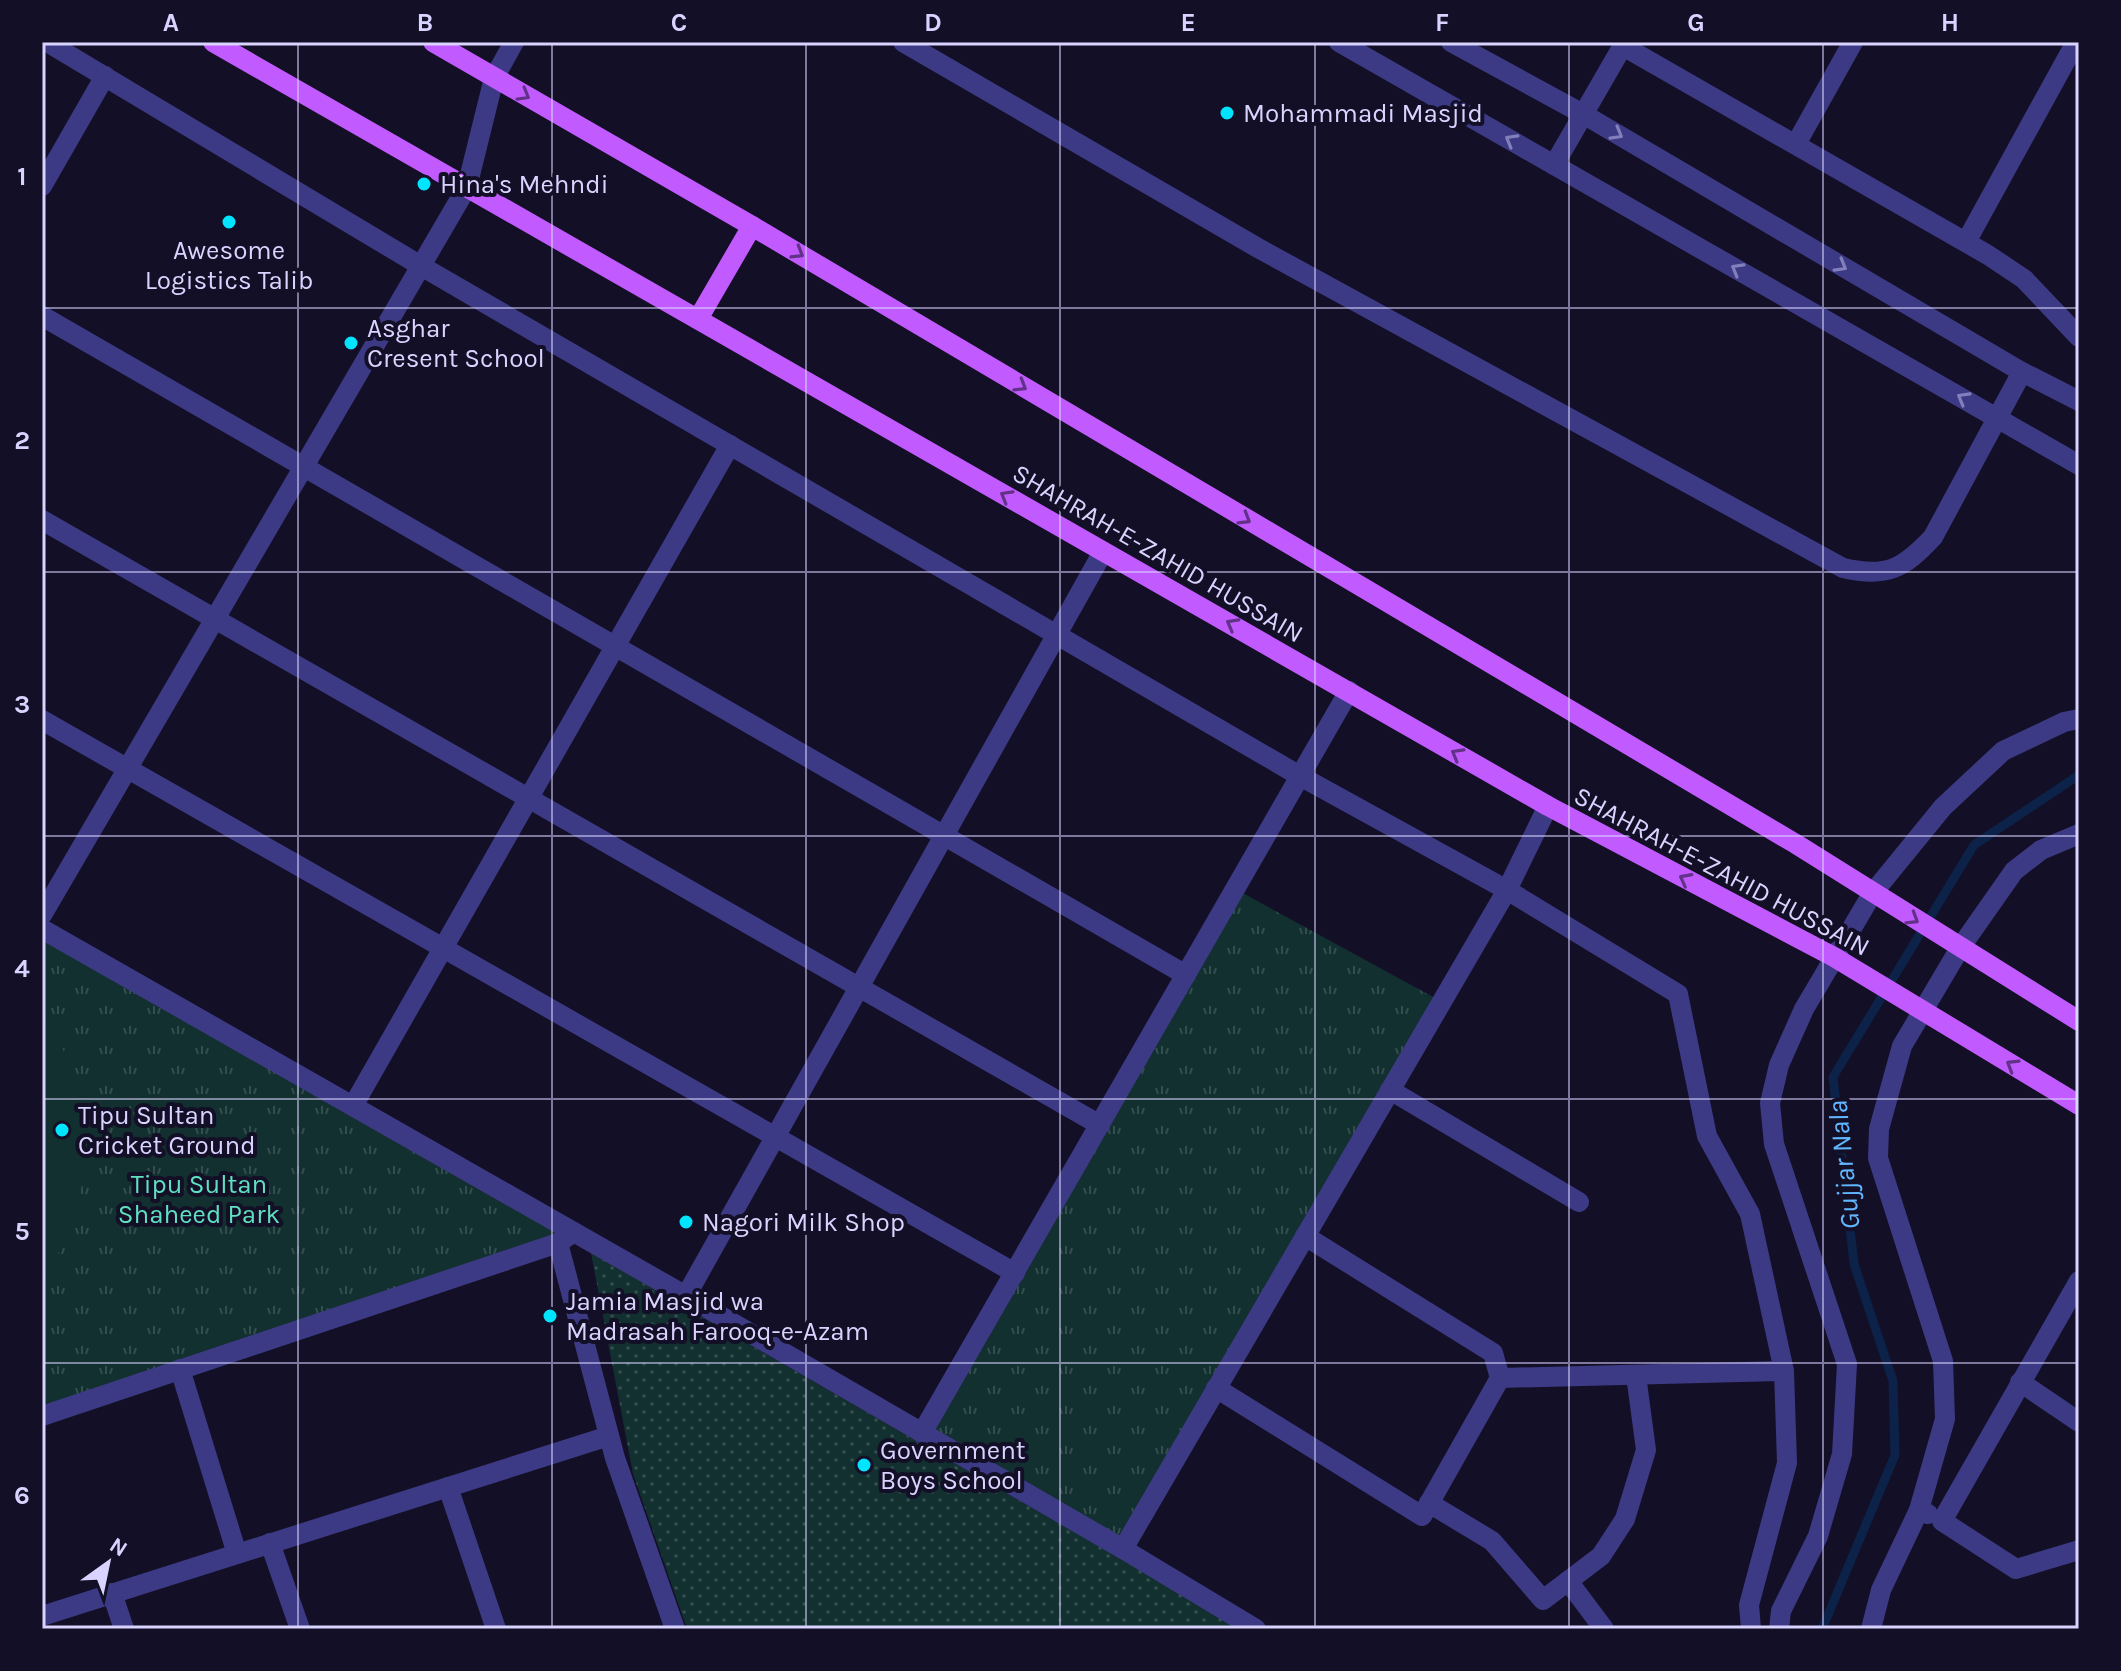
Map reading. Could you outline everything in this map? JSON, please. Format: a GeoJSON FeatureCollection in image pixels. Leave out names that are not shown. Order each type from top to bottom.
{"type":"FeatureCollection","features":[{"type":"Feature","properties":{"kind":"main road","name":"SHAHRAH-E-ZAHID HUSSAIN"},"geometry":{"type":"LineString","coordinates":[[213,42],[1548,806],[1834,957],[2079,1105]]}},
{"type":"Feature","properties":{"kind":"main road","name":"SHAHRAH-E-ZAHID HUSSAIN"},"geometry":{"type":"LineString","coordinates":[[433,42],[752,226],[1796,844],[2079,1021]]}},
{"type":"Feature","properties":{"kind":"main road"},"geometry":{"type":"LineString","coordinates":[[698,319],[752,226]]}},
{"type":"Feature","properties":{"kind":"street"},"geometry":{"type":"LineString","coordinates":[[47,42],[421,266],[1300,776],[1507,890],[1678,994],[1707,1136],[1750,1214],[1784,1371],[1787,1463],[1749,1605],[1751,1629]]}},
{"type":"Feature","properties":{"kind":"street"},"geometry":{"type":"LineString","coordinates":[[42,915],[467,187],[494,78],[514,42]]}},
{"type":"Feature","properties":{"kind":"street"},"geometry":{"type":"LineString","coordinates":[[903,42],[1258,248],[1843,568],[1866,573],[1893,571],[1915,557],[1933,537],[2022,372]]}},
{"type":"Feature","properties":{"kind":"street"},"geometry":{"type":"LineString","coordinates":[[1339,42],[2079,465]]}},
{"type":"Feature","properties":{"kind":"street"},"geometry":{"type":"LineString","coordinates":[[1451,42],[1583,114],[2022,372],[2079,401]]}},
{"type":"Feature","properties":{"kind":"street"},"geometry":{"type":"LineString","coordinates":[[1796,144],[1853,42]]}},
{"type":"Feature","properties":{"kind":"street"},"geometry":{"type":"LineString","coordinates":[[1966,242],[2076,42]]}},
{"type":"Feature","properties":{"kind":"street"},"geometry":{"type":"LineString","coordinates":[[1554,165],[1624,44],[1966,242],[2024,279],[2079,337]]}},
{"type":"Feature","properties":{"kind":"street"},"geometry":{"type":"LineString","coordinates":[[42,186],[105,76]]}},
{"type":"Feature","properties":{"kind":"street"},"geometry":{"type":"LineString","coordinates":[[42,316],[1186,975]]}},
{"type":"Feature","properties":{"kind":"street"},"geometry":{"type":"LineString","coordinates":[[353,1106],[730,445]]}},
{"type":"Feature","properties":{"kind":"street"},"geometry":{"type":"LineString","coordinates":[[42,520],[1100,1125]]}},
{"type":"Feature","properties":{"kind":"street"},"geometry":{"type":"LineString","coordinates":[[686,1296],[1103,552]]}},
{"type":"Feature","properties":{"kind":"street"},"geometry":{"type":"LineString","coordinates":[[922,1433],[1349,691]]}},
{"type":"Feature","properties":{"kind":"street"},"geometry":{"type":"LineString","coordinates":[[1779,1629],[1781,1611],[1818,1536],[1842,1454],[1847,1364],[1774,1144],[1770,1103],[1779,1065],[1834,957],[1943,807],[2003,751],[2064,722],[2079,719]]}},
{"type":"Feature","properties":{"kind":"street"},"geometry":{"type":"LineString","coordinates":[[42,720],[1015,1273]]}},
{"type":"Feature","properties":{"kind":"street"},"geometry":{"type":"LineString","coordinates":[[1123,1549],[1507,890],[1548,806]]}},
{"type":"Feature","properties":{"kind":"street"},"geometry":{"type":"LineString","coordinates":[[1871,1629],[1881,1590],[1919,1510],[1945,1419],[1943,1361],[1878,1158],[1879,1129],[1902,1046],[1960,948],[2014,871],[2041,850],[2079,834]]}},
{"type":"Feature","properties":{"kind":"street"},"geometry":{"type":"LineString","coordinates":[[42,929],[353,1106],[566,1238],[686,1296],[1256,1629]]}},
{"type":"Feature","properties":{"kind":"street"},"geometry":{"type":"LineString","coordinates":[[1390,1090],[1579,1202]]}},
{"type":"Feature","properties":{"kind":"street"},"geometry":{"type":"LineString","coordinates":[[1216,1388],[1422,1516],[1500,1378],[1493,1353],[1305,1236]]}},
{"type":"Feature","properties":{"kind":"street"},"geometry":{"type":"LineString","coordinates":[[42,1416],[566,1238]]}},
{"type":"Feature","properties":{"kind":"street"},"geometry":{"type":"LineString","coordinates":[[566,1238],[609,1436],[675,1629]]}},
{"type":"Feature","properties":{"kind":"street"},"geometry":{"type":"LineString","coordinates":[[1942,1521],[2079,1281]]}},
{"type":"Feature","properties":{"kind":"street"},"geometry":{"type":"LineString","coordinates":[[180,1369],[237,1554]]}},
{"type":"Feature","properties":{"kind":"street"},"geometry":{"type":"LineString","coordinates":[[1500,1378],[1784,1371]]}},
{"type":"Feature","properties":{"kind":"street"},"geometry":{"type":"LineString","coordinates":[[1429,1503],[1492,1541],[1543,1600],[1601,1556],[1625,1519],[1646,1450],[1636,1375]]}},
{"type":"Feature","properties":{"kind":"street"},"geometry":{"type":"LineString","coordinates":[[2020,1382],[2079,1422]]}},
{"type":"Feature","properties":{"kind":"street"},"geometry":{"type":"LineString","coordinates":[[42,1616],[609,1436]]}},
{"type":"Feature","properties":{"kind":"street"},"geometry":{"type":"LineString","coordinates":[[448,1487],[496,1629]]}},
{"type":"Feature","properties":{"kind":"street"},"geometry":{"type":"LineString","coordinates":[[1919,1510],[1942,1521],[2016,1569],[2079,1550]]}},
{"type":"Feature","properties":{"kind":"street"},"geometry":{"type":"LineString","coordinates":[[270,1543],[300,1629]]}},
{"type":"Feature","properties":{"kind":"street"},"geometry":{"type":"LineString","coordinates":[[1568,1581],[1604,1629]]}},
{"type":"Feature","properties":{"kind":"street"},"geometry":{"type":"LineString","coordinates":[[112,1593],[124,1629]]}},
{"type":"Feature","properties":{"kind":"green space"},"geometry":{"type":"Polygon","coordinates":[[[1239,891],[1446,1004],[1123,1549],[922,1433],[1239,891]]]}},
{"type":"Feature","properties":{"kind":"green space","name":"Tipu Sultan Shaheed Park"},"geometry":{"type":"Polygon","coordinates":[[[42,929],[574,1232],[42,1416],[42,929]]]}},
{"type":"Feature","properties":{"kind":"green space","name":"Tipu Sultan Cricket Ground"},"geometry":{"type":"Polygon","coordinates":[[[42,1012],[54,1029],[72,1077],[83,1160],[82,1184],[75,1215],[42,1284],[42,1012]]]}},
{"type":"Feature","properties":{"kind":"green space"},"geometry":{"type":"Polygon","coordinates":[[[591,1253],[1242,1629],[687,1629],[633,1474],[591,1253]]]}},
{"type":"Feature","properties":{"kind":"waterway","name":"Gujjar Nala"},"geometry":{"type":"LineString","coordinates":[[1822,1629],[1895,1455],[1893,1381],[1854,1264],[1833,1077],[1974,845],[2079,775]]}},
{"type":"Feature","properties":{"kind":"place","name":"Mohammadi Masjid"},"geometry":{"type":"Point","coordinates":[1227,113]}},
{"type":"Feature","properties":{"kind":"place","name":"Hina's Mehndi"},"geometry":{"type":"Point","coordinates":[424,184]}},
{"type":"Feature","properties":{"kind":"place","name":"Awesome Logistics Talib"},"geometry":{"type":"Point","coordinates":[229,222]}},
{"type":"Feature","properties":{"kind":"place","name":"Asghar Cresent School"},"geometry":{"type":"Point","coordinates":[351,343]}},
{"type":"Feature","properties":{"kind":"place","name":"Tipu Sultan Cricket Ground"},"geometry":{"type":"Point","coordinates":[62,1130]}},
{"type":"Feature","properties":{"kind":"place","name":"Nagori Milk Shop"},"geometry":{"type":"Point","coordinates":[686,1222]}},
{"type":"Feature","properties":{"kind":"place","name":"Jamia Masjid wa Madrasah Farooq-e-Azam"},"geometry":{"type":"Point","coordinates":[550,1316]}},
{"type":"Feature","properties":{"kind":"place","name":"Government Boys School"},"geometry":{"type":"Point","coordinates":[864,1465]}}]}
